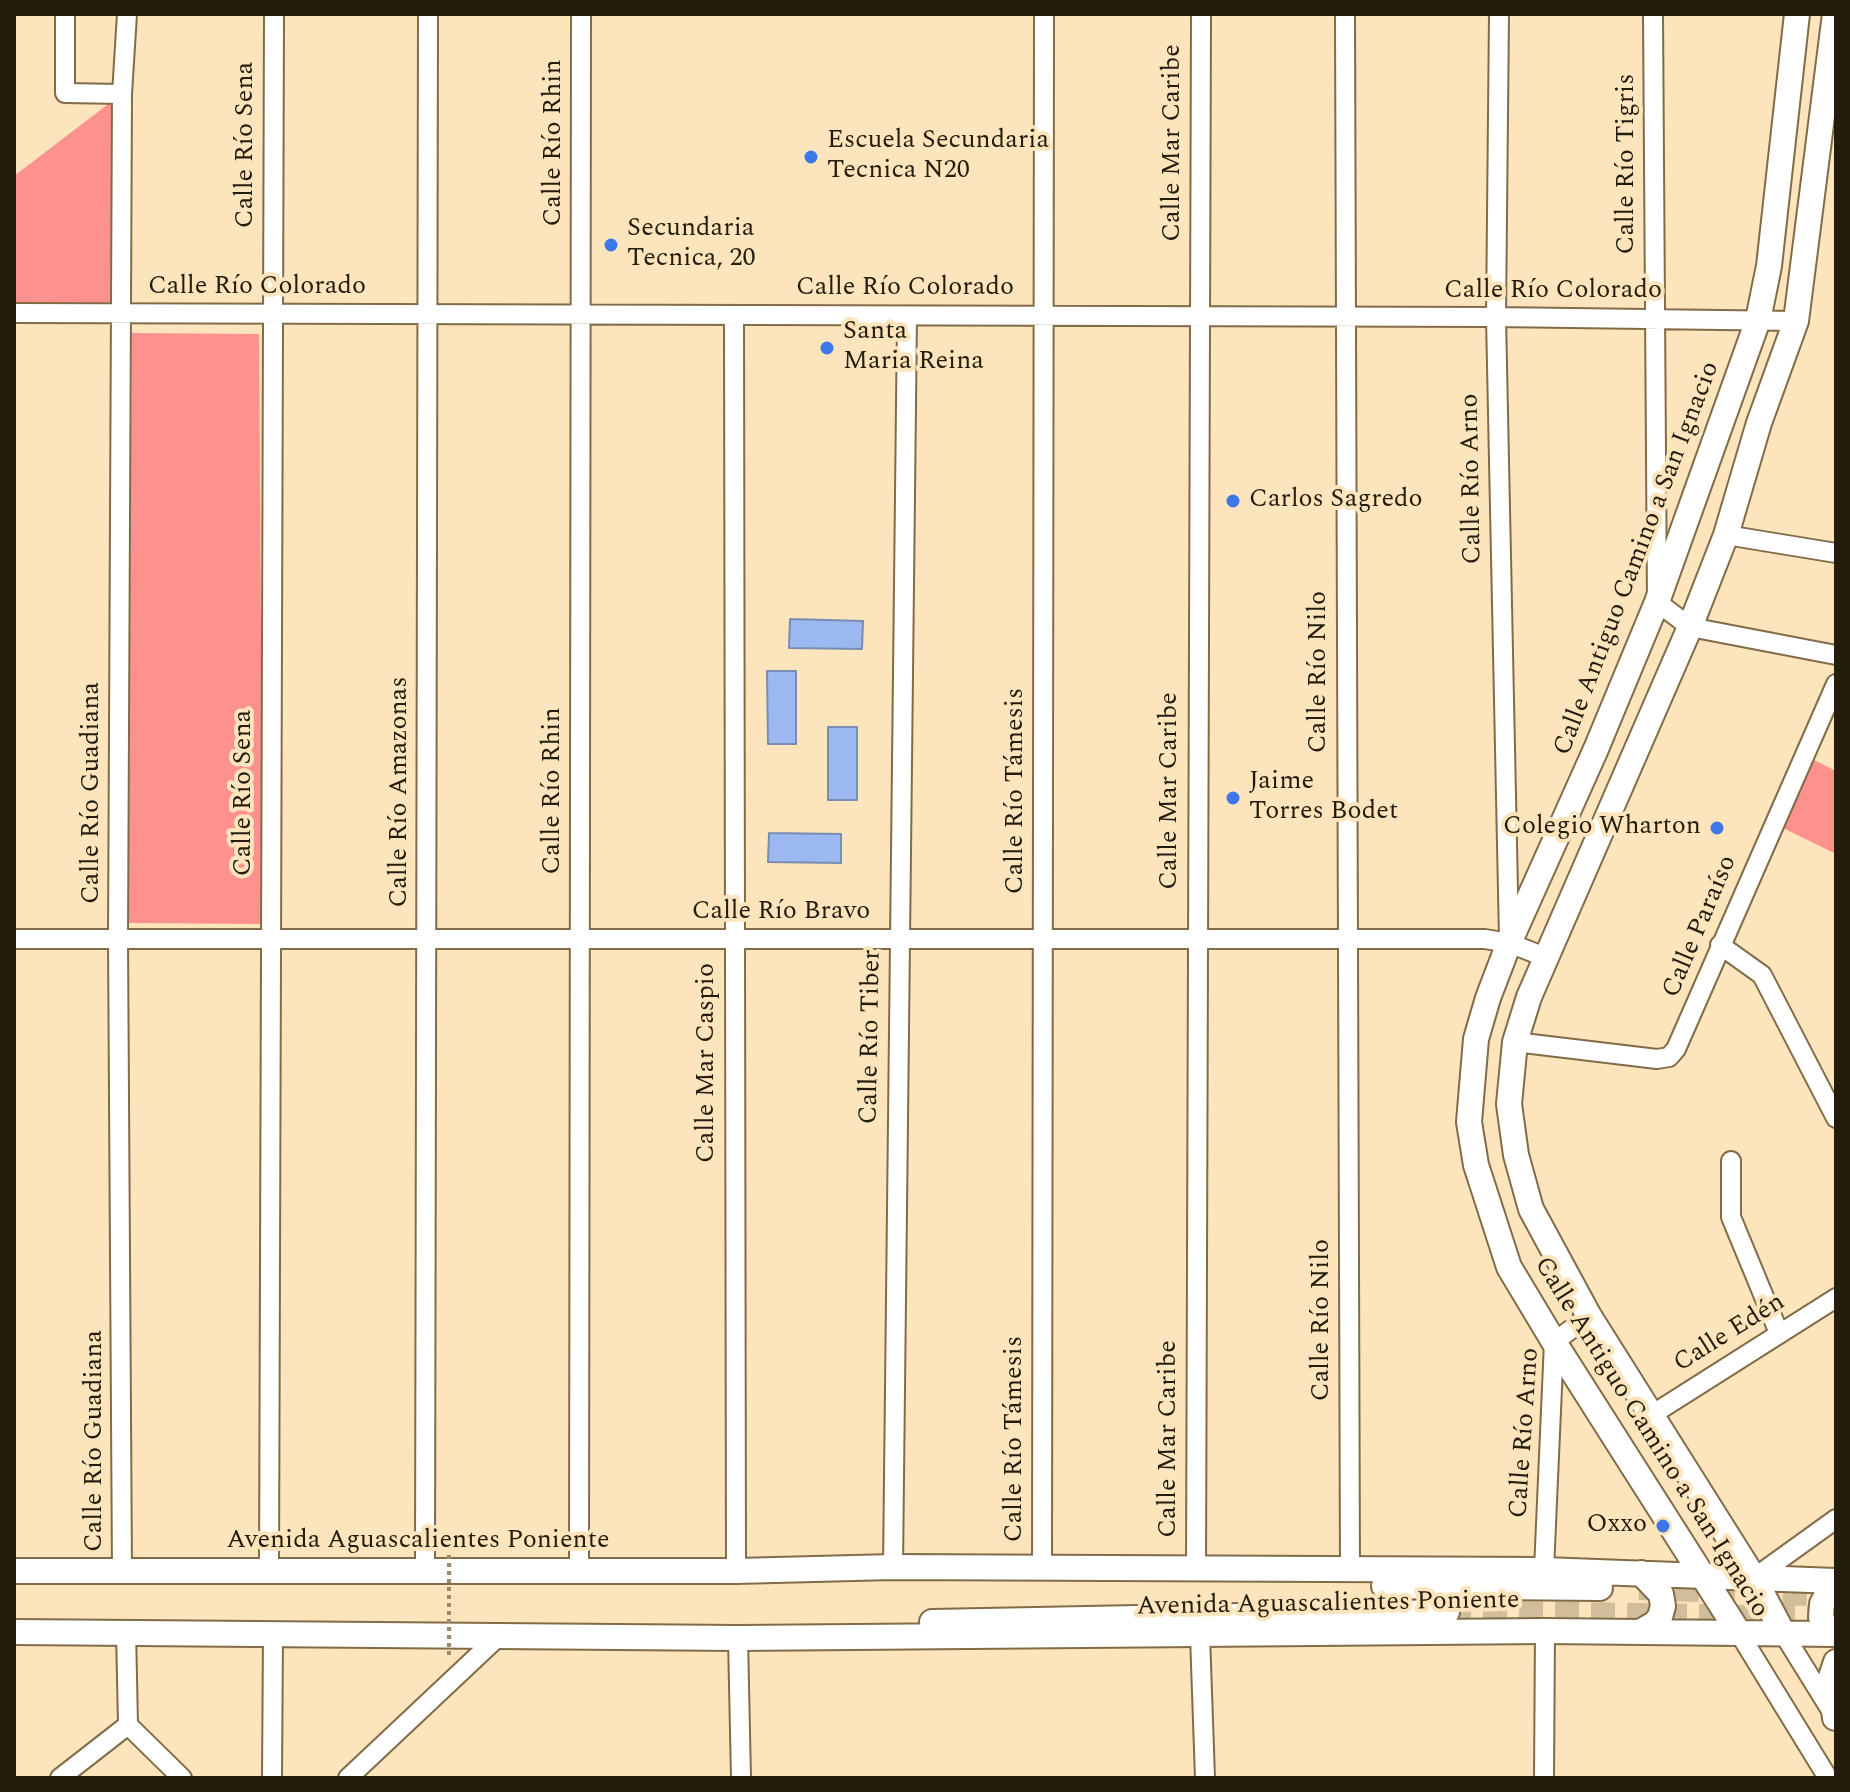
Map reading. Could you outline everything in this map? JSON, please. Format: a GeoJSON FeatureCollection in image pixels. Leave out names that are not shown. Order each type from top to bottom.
{"type":"FeatureCollection","features":[{"type":"Feature","properties":{"kind":"main road","name":"Calle Antiguo Camino a San Ignacio"},"geometry":{"type":"LineString","coordinates":[[1739,1633],[1509,1267],[1476,1165],[1469,1122],[1476,1039],[1488,998],[1657,602],[1758,320],[1769,266],[1797,14]]}},
{"type":"Feature","properties":{"kind":"main road","name":"Calle Antiguo Camino a San Ignacio"},"geometry":{"type":"LineString","coordinates":[[1783,1633],[1754,1578],[1589,1316],[1531,1209],[1516,1155],[1509,1104],[1515,1042],[1545,957],[1690,627],[1726,535],[1759,423],[1796,321],[1832,66],[1835,14]]}},
{"type":"Feature","properties":{"kind":"main road","name":"Avenida Aguascalientes Poniente"},"geometry":{"type":"LineString","coordinates":[[14,1571],[736,1571],[893,1567],[1544,1570],[1640,1581]]}},
{"type":"Feature","properties":{"kind":"main road","name":"Avenida Aguascalientes Poniente"},"geometry":{"type":"LineString","coordinates":[[822,1569],[845,1583],[1640,1581],[1703,1576],[1835,1581]]}},
{"type":"Feature","properties":{"kind":"main road"},"geometry":{"type":"LineString","coordinates":[[1640,1581],[1661,1594],[1663,1606],[1654,1624],[1640,1632]]}},
{"type":"Feature","properties":{"kind":"main road"},"geometry":{"type":"LineString","coordinates":[[1832,1634],[1821,1617],[1822,1604],[1835,1581]]}},
{"type":"Feature","properties":{"kind":"main road","name":"Avenida Aguascalientes Poniente"},"geometry":{"type":"LineString","coordinates":[[821,1638],[846,1626],[979,1619],[1447,1612]]}},
{"type":"Feature","properties":{"kind":"main road","name":"Avenida Aguascalientes Poniente"},"geometry":{"type":"LineString","coordinates":[[14,1632],[738,1638],[1545,1631],[1832,1634]]}},
{"type":"Feature","properties":{"kind":"main road"},"geometry":{"type":"LineString","coordinates":[[1835,1719],[1830,1680],[1836,1662]]}},
{"type":"Feature","properties":{"kind":"street"},"geometry":{"type":"LineString","coordinates":[[65,14],[65,93],[122,94]]}},
{"type":"Feature","properties":{"kind":"street","name":"Calle Río Guadiana"},"geometry":{"type":"LineString","coordinates":[[122,1571],[118,939],[122,94],[127,14]]}},
{"type":"Feature","properties":{"kind":"street","name":"Calle Río Sena"},"geometry":{"type":"LineString","coordinates":[[269,1572],[274,14]]}},
{"type":"Feature","properties":{"kind":"street","name":"Calle Río Amazonas"},"geometry":{"type":"LineString","coordinates":[[425,1570],[428,14]]}},
{"type":"Feature","properties":{"kind":"street","name":"Calle Río Rhin"},"geometry":{"type":"LineString","coordinates":[[579,1569],[581,14]]}},
{"type":"Feature","properties":{"kind":"street","name":"Calle Río Támesis"},"geometry":{"type":"LineString","coordinates":[[1042,1568],[1044,14]]}},
{"type":"Feature","properties":{"kind":"street","name":"Calle Mar Caribe"},"geometry":{"type":"LineString","coordinates":[[1196,1568],[1201,14]]}},
{"type":"Feature","properties":{"kind":"street","name":"Calle Río Nilo"},"geometry":{"type":"LineString","coordinates":[[1345,14],[1350,1569]]}},
{"type":"Feature","properties":{"kind":"street","name":"Calle Río Arno"},"geometry":{"type":"LineString","coordinates":[[1499,14],[1496,317],[1509,943]]}},
{"type":"Feature","properties":{"kind":"street","name":"Calle Río Tigris"},"geometry":{"type":"LineString","coordinates":[[1653,14],[1657,602]]}},
{"type":"Feature","properties":{"kind":"street","name":"Calle Río Colorado"},"geometry":{"type":"LineString","coordinates":[[14,313],[1496,317],[1796,321]]}},
{"type":"Feature","properties":{"kind":"street","name":"Calle Mar Caspio"},"geometry":{"type":"LineString","coordinates":[[734,315],[736,1571]]}},
{"type":"Feature","properties":{"kind":"street","name":"Calle Río Tiber"},"geometry":{"type":"LineString","coordinates":[[893,1567],[907,316]]}},
{"type":"Feature","properties":{"kind":"street"},"geometry":{"type":"LineString","coordinates":[[1726,535],[1836,553]]}},
{"type":"Feature","properties":{"kind":"street"},"geometry":{"type":"LineString","coordinates":[[1657,602],[1690,627],[1836,655]]}},
{"type":"Feature","properties":{"kind":"street","name":"Calle Paraíso"},"geometry":{"type":"LineString","coordinates":[[1515,1042],[1657,1059],[1669,1057],[1676,1049],[1836,684]]}},
{"type":"Feature","properties":{"kind":"street","name":"Calle Río Bravo"},"geometry":{"type":"LineString","coordinates":[[14,939],[1485,939],[1509,943],[1545,957]]}},
{"type":"Feature","properties":{"kind":"street"},"geometry":{"type":"LineString","coordinates":[[1720,945],[1762,975],[1836,1118]]}},
{"type":"Feature","properties":{"kind":"street"},"geometry":{"type":"LineString","coordinates":[[1731,1161],[1731,1217],[1779,1333]]}},
{"type":"Feature","properties":{"kind":"street","name":"Calle Edén"},"geometry":{"type":"LineString","coordinates":[[1653,1414],[1836,1298]]}},
{"type":"Feature","properties":{"kind":"street","name":"Calle Río Arno"},"geometry":{"type":"LineString","coordinates":[[1544,1570],[1554,1342],[1589,1316]]}},
{"type":"Feature","properties":{"kind":"street"},"geometry":{"type":"LineString","coordinates":[[1754,1578],[1836,1519]]}},
{"type":"Feature","properties":{"kind":"street"},"geometry":{"type":"LineString","coordinates":[[126,1631],[128,1725],[182,1778]]}},
{"type":"Feature","properties":{"kind":"street"},"geometry":{"type":"LineString","coordinates":[[1544,1778],[1545,1631]]}},
{"type":"Feature","properties":{"kind":"street","name":"Calle Antiguo Camino a San Ignacio"},"geometry":{"type":"LineString","coordinates":[[1739,1633],[1828,1778]]}},
{"type":"Feature","properties":{"kind":"street","name":"Calle Antiguo Camino a San Ignacio"},"geometry":{"type":"LineString","coordinates":[[1783,1633],[1835,1719]]}},
{"type":"Feature","properties":{"kind":"street"},"geometry":{"type":"LineString","coordinates":[[272,1778],[273,1634]]}},
{"type":"Feature","properties":{"kind":"street"},"geometry":{"type":"LineString","coordinates":[[348,1778],[500,1635]]}},
{"type":"Feature","properties":{"kind":"street"},"geometry":{"type":"LineString","coordinates":[[1200,1635],[1205,1778]]}},
{"type":"Feature","properties":{"kind":"street"},"geometry":{"type":"LineString","coordinates":[[738,1638],[741,1778]]}},
{"type":"Feature","properties":{"kind":"street"},"geometry":{"type":"LineString","coordinates":[[60,1778],[128,1725]]}},
{"type":"Feature","properties":{"kind":"path"},"geometry":{"type":"LineString","coordinates":[[449,1555],[449,1655]]}},
{"type":"Feature","properties":{"kind":"shaded area"},"geometry":{"type":"Polygon","coordinates":[[[111,102],[111,305],[14,304],[14,176],[111,102]]]}},
{"type":"Feature","properties":{"kind":"shaded area"},"geometry":{"type":"Polygon","coordinates":[[[132,333],[259,334],[263,924],[127,923],[132,333]]]}},
{"type":"Feature","properties":{"kind":"shaded area"},"geometry":{"type":"Polygon","coordinates":[[[1814,760],[1836,771],[1836,854],[1781,827],[1814,760]]]}},
{"type":"Feature","properties":{"kind":"building"},"geometry":{"type":"Polygon","coordinates":[[[790,619],[863,621],[862,649],[789,648],[790,619]]]}},
{"type":"Feature","properties":{"kind":"building"},"geometry":{"type":"Polygon","coordinates":[[[767,671],[796,671],[796,744],[768,744],[767,671]]]}},
{"type":"Feature","properties":{"kind":"building"},"geometry":{"type":"Polygon","coordinates":[[[828,727],[857,727],[857,800],[828,800],[828,727]]]}},
{"type":"Feature","properties":{"kind":"building"},"geometry":{"type":"Polygon","coordinates":[[[769,833],[841,834],[841,863],[768,862],[769,833]]]}},
{"type":"Feature","properties":{"kind":"tunnel"},"geometry":{"type":"LineString","coordinates":[[1639,1588],[1836,1595]]}},
{"type":"Feature","properties":{"kind":"tunnel"},"geometry":{"type":"LineString","coordinates":[[1447,1612],[1836,1618]]}},
{"type":"Feature","properties":{"kind":"place","name":"Escuela Secundaria Tecnica N20"},"geometry":{"type":"Point","coordinates":[811,157]}},
{"type":"Feature","properties":{"kind":"place","name":"Secundaria Tecnica, 20"},"geometry":{"type":"Point","coordinates":[611,245]}},
{"type":"Feature","properties":{"kind":"place","name":"Santa Maria Reina"},"geometry":{"type":"Point","coordinates":[827,348]}},
{"type":"Feature","properties":{"kind":"place","name":"Carlos Sagredo"},"geometry":{"type":"Point","coordinates":[1233,501]}},
{"type":"Feature","properties":{"kind":"place","name":"Jaime Torres Bodet"},"geometry":{"type":"Point","coordinates":[1233,798]}},
{"type":"Feature","properties":{"kind":"place","name":"Colegio Wharton"},"geometry":{"type":"Point","coordinates":[1717,828]}},
{"type":"Feature","properties":{"kind":"place","name":"Oxxo"},"geometry":{"type":"Point","coordinates":[1663,1526]}}]}
